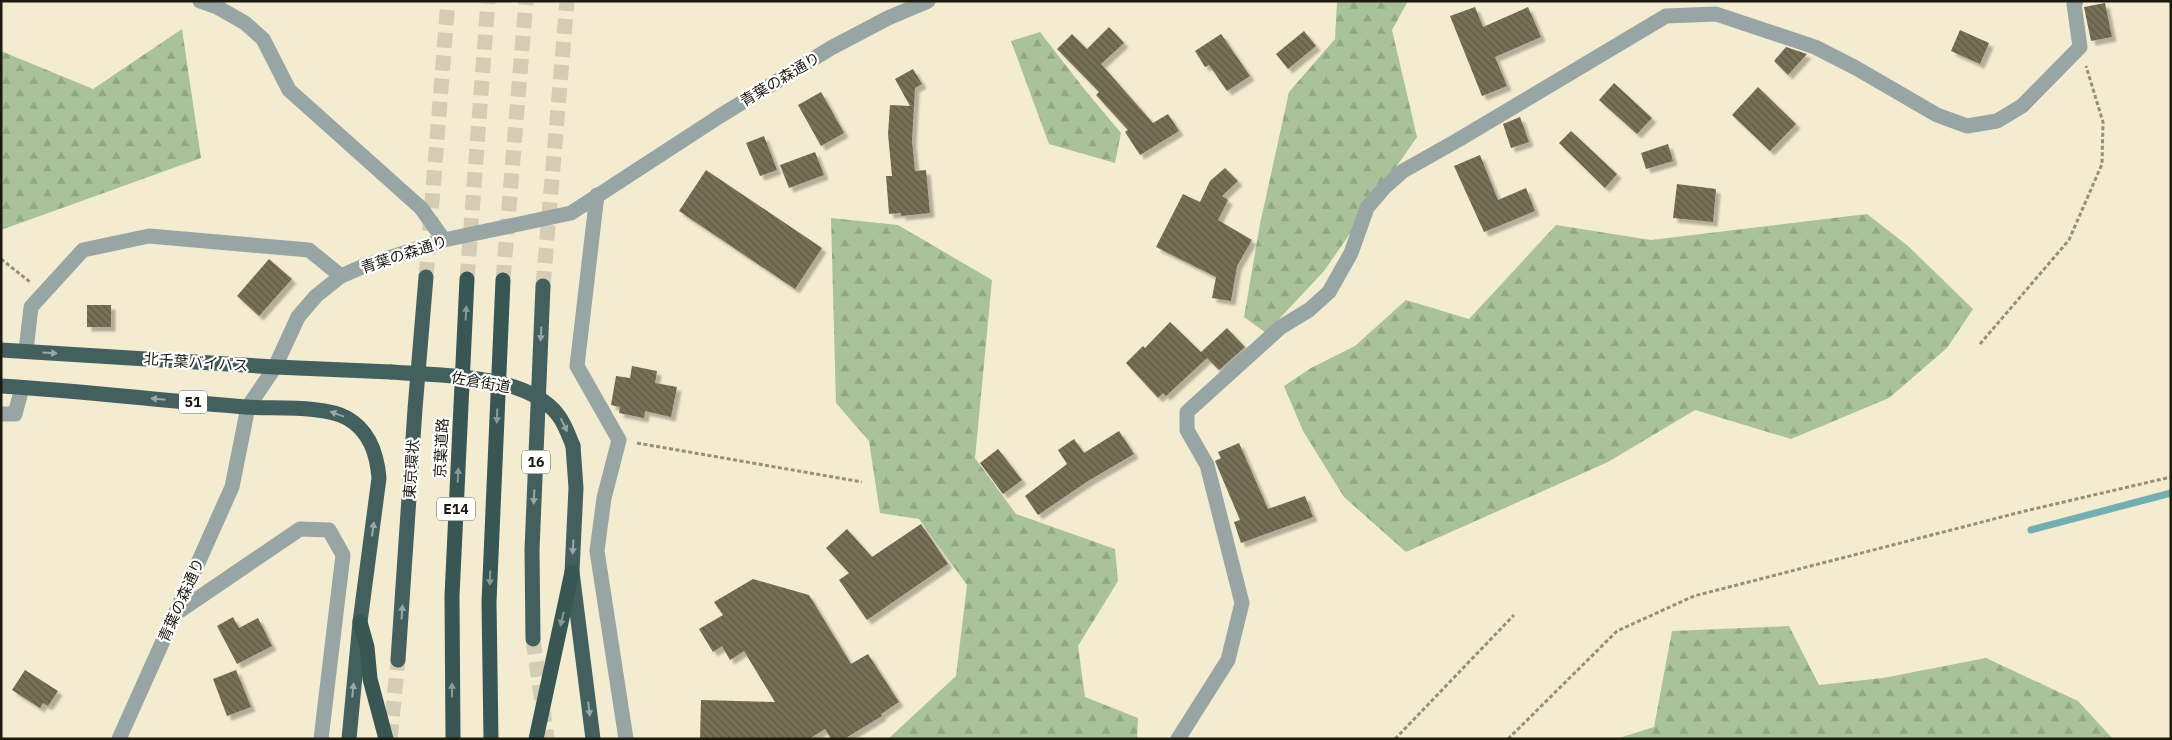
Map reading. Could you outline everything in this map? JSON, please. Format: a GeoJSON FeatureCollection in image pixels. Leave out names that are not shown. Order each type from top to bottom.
{"type":"FeatureCollection","features":[{"type":"Feature","properties":{"kind":"highway","name":"東京環状"},"geometry":{"type":"LineString","coordinates":[[398,660],[414,409],[426,277]]}},
{"type":"Feature","properties":{"kind":"highway","name":"京葉道路"},"geometry":{"type":"LineString","coordinates":[[453,739],[452,596],[467,279]]}},
{"type":"Feature","properties":{"kind":"highway","name":"E14"},"geometry":{"type":"LineString","coordinates":[[490,739],[489,602],[503,280]]}},
{"type":"Feature","properties":{"kind":"highway","name":"16"},"geometry":{"type":"LineString","coordinates":[[533,639],[532,550],[544,286]]}},
{"type":"Feature","properties":{"kind":"highway","name":"北千葉バイパス"},"geometry":{"type":"LineString","coordinates":[[1,350],[275,367],[391,372]]}},
{"type":"Feature","properties":{"kind":"highway","name":"佐倉街道"},"geometry":{"type":"LineString","coordinates":[[391,372],[475,378],[509,384],[547,404],[558,414],[573,446],[576,488],[572,572]]}},
{"type":"Feature","properties":{"kind":"highway","name":"51"},"geometry":{"type":"LineString","coordinates":[[1,386],[248,407],[328,411],[347,418],[361,429],[373,445],[378,463],[378,485],[360,622]]}},
{"type":"Feature","properties":{"kind":"highway"},"geometry":{"type":"LineString","coordinates":[[536,739],[572,572]]}},
{"type":"Feature","properties":{"kind":"highway"},"geometry":{"type":"LineString","coordinates":[[572,572],[593,739]]}},
{"type":"Feature","properties":{"kind":"highway"},"geometry":{"type":"LineString","coordinates":[[349,739],[360,622]]}},
{"type":"Feature","properties":{"kind":"highway"},"geometry":{"type":"LineString","coordinates":[[360,622],[367,647],[370,679],[386,739]]}},
{"type":"Feature","properties":{"kind":"street"},"geometry":{"type":"LineString","coordinates":[[200,1],[217,7],[245,23],[263,39],[289,90],[421,208],[444,240]]}},
{"type":"Feature","properties":{"kind":"street","name":"青葉の森通り"},"geometry":{"type":"LineString","coordinates":[[118,739],[232,487],[248,407],[275,367],[298,317],[316,296],[340,276],[364,266],[444,240],[571,213],[720,116],[831,48],[888,18],[928,1]]}},
{"type":"Feature","properties":{"kind":"street"},"geometry":{"type":"LineString","coordinates":[[1178,739],[1228,660],[1242,603],[1207,465],[1187,430],[1187,412],[1281,327],[1309,310],[1329,292],[1351,253],[1367,208],[1384,188],[1403,171],[1666,16],[1716,14],[1815,47],[1856,68],[1937,115],[1967,126],[1997,121],[2022,106],[2080,47],[2071,2]]}},
{"type":"Feature","properties":{"kind":"street"},"geometry":{"type":"LineString","coordinates":[[597,195],[577,366],[619,440],[604,498],[597,551],[626,739]]}},
{"type":"Feature","properties":{"kind":"street"},"geometry":{"type":"LineString","coordinates":[[26,351],[31,307],[83,250],[149,236],[309,250],[340,276]]}},
{"type":"Feature","properties":{"kind":"street"},"geometry":{"type":"LineString","coordinates":[[1,414],[15,414],[22,388]]}},
{"type":"Feature","properties":{"kind":"street"},"geometry":{"type":"LineString","coordinates":[[175,614],[300,529],[329,530],[343,555],[321,739]]}},
{"type":"Feature","properties":{"kind":"path"},"geometry":{"type":"LineString","coordinates":[[1980,344],[2069,240],[2102,164],[2103,122],[2080,47]]}},
{"type":"Feature","properties":{"kind":"path"},"geometry":{"type":"LineString","coordinates":[[1,259],[45,293]]}},
{"type":"Feature","properties":{"kind":"path"},"geometry":{"type":"LineString","coordinates":[[619,440],[862,482]]}},
{"type":"Feature","properties":{"kind":"path"},"geometry":{"type":"LineString","coordinates":[[1508,739],[1617,631],[1694,596],[2025,511],[2171,477]]}},
{"type":"Feature","properties":{"kind":"path"},"geometry":{"type":"LineString","coordinates":[[1395,739],[1514,615]]}},
{"type":"Feature","properties":{"kind":"green space"},"geometry":{"type":"Polygon","coordinates":[[[1337,1],[1408,1],[1392,30],[1417,137],[1324,271],[1266,333],[1244,317],[1260,224],[1289,92],[1335,39],[1337,1]]]}},
{"type":"Feature","properties":{"kind":"green space"},"geometry":{"type":"Polygon","coordinates":[[[182,29],[201,158],[1,230],[1,51],[93,89],[182,29]]]}},
{"type":"Feature","properties":{"kind":"green space"},"geometry":{"type":"Polygon","coordinates":[[[1040,32],[1121,133],[1115,163],[1049,144],[1011,41],[1040,32]]]}},
{"type":"Feature","properties":{"kind":"green space"},"geometry":{"type":"Polygon","coordinates":[[[1867,214],[1908,246],[1973,309],[1947,348],[1889,398],[1791,439],[1695,410],[1608,462],[1406,552],[1344,497],[1303,431],[1284,386],[1311,368],[1355,346],[1406,300],[1469,319],[1556,225],[1651,240],[1867,214]]]}},
{"type":"Feature","properties":{"kind":"green space"},"geometry":{"type":"Polygon","coordinates":[[[831,218],[898,225],[992,280],[975,458],[1016,514],[1115,549],[1118,581],[1078,646],[1085,697],[1138,718],[1137,739],[888,739],[956,676],[967,585],[919,519],[880,513],[869,441],[836,403],[831,218]]]}},
{"type":"Feature","properties":{"kind":"green space"},"geometry":{"type":"Polygon","coordinates":[[[1789,626],[1819,685],[1883,678],[1986,658],[2078,701],[2113,739],[1616,739],[1654,727],[1672,631],[1789,626]]]}},
{"type":"Feature","properties":{"kind":"building"},"geometry":{"type":"Polygon","coordinates":[[[2105,3],[2112,37],[2091,41],[2084,7],[2105,3]]]}},
{"type":"Feature","properties":{"kind":"building"},"geometry":{"type":"Polygon","coordinates":[[[1475,7],[1483,27],[1528,7],[1541,37],[1495,57],[1507,86],[1482,96],[1450,16],[1475,7]]]}},
{"type":"Feature","properties":{"kind":"building"},"geometry":{"type":"Polygon","coordinates":[[[1109,27],[1124,43],[1101,64],[1153,123],[1168,114],[1179,131],[1140,155],[1125,132],[1128,130],[1096,95],[1099,92],[1057,49],[1072,34],[1087,49],[1109,27]]]}},
{"type":"Feature","properties":{"kind":"building"},"geometry":{"type":"Polygon","coordinates":[[[1960,30],[1989,43],[1980,64],[1951,51],[1960,30]]]}},
{"type":"Feature","properties":{"kind":"building"},"geometry":{"type":"Polygon","coordinates":[[[1304,31],[1316,46],[1288,69],[1276,54],[1304,31]]]}},
{"type":"Feature","properties":{"kind":"building"},"geometry":{"type":"Polygon","coordinates":[[[1221,34],[1250,76],[1227,91],[1209,65],[1205,67],[1195,51],[1221,34]]]}},
{"type":"Feature","properties":{"kind":"building"},"geometry":{"type":"Polygon","coordinates":[[[1786,47],[1807,54],[1788,75],[1774,61],[1786,47]]]}},
{"type":"Feature","properties":{"kind":"building"},"geometry":{"type":"Polygon","coordinates":[[[913,69],[922,84],[915,88],[912,141],[915,171],[926,170],[930,213],[901,216],[901,213],[889,214],[886,176],[892,176],[888,134],[890,105],[910,106],[895,79],[913,69]]]}},
{"type":"Feature","properties":{"kind":"building"},"geometry":{"type":"Polygon","coordinates":[[[1614,83],[1652,118],[1637,134],[1599,100],[1614,83]]]}},
{"type":"Feature","properties":{"kind":"building"},"geometry":{"type":"Polygon","coordinates":[[[1758,87],[1796,124],[1770,151],[1732,115],[1758,87]]]}},
{"type":"Feature","properties":{"kind":"building"},"geometry":{"type":"Polygon","coordinates":[[[821,92],[844,133],[821,146],[798,105],[821,92]]]}},
{"type":"Feature","properties":{"kind":"building"},"geometry":{"type":"Polygon","coordinates":[[[1520,117],[1529,142],[1511,148],[1503,124],[1520,117]]]}},
{"type":"Feature","properties":{"kind":"building"},"geometry":{"type":"Polygon","coordinates":[[[1571,131],[1617,174],[1605,188],[1559,143],[1571,131]]]}},
{"type":"Feature","properties":{"kind":"building"},"geometry":{"type":"Polygon","coordinates":[[[764,136],[777,170],[760,176],[746,143],[764,136]]]}},
{"type":"Feature","properties":{"kind":"building"},"geometry":{"type":"Polygon","coordinates":[[[1668,144],[1673,161],[1646,169],[1641,153],[1668,144]]]}},
{"type":"Feature","properties":{"kind":"building"},"geometry":{"type":"Polygon","coordinates":[[[815,152],[824,175],[789,188],[780,165],[815,152]]]}},
{"type":"Feature","properties":{"kind":"building"},"geometry":{"type":"Polygon","coordinates":[[[1480,155],[1498,200],[1526,188],[1535,211],[1484,232],[1454,166],[1480,155]]]}},
{"type":"Feature","properties":{"kind":"building"},"geometry":{"type":"Polygon","coordinates":[[[1225,168],[1238,181],[1222,196],[1228,200],[1218,220],[1252,240],[1237,266],[1231,301],[1212,298],[1216,277],[1156,247],[1183,194],[1200,202],[1210,181],[1225,168]]]}},
{"type":"Feature","properties":{"kind":"building"},"geometry":{"type":"Polygon","coordinates":[[[706,170],[822,248],[795,289],[679,211],[706,170]]]}},
{"type":"Feature","properties":{"kind":"building"},"geometry":{"type":"Polygon","coordinates":[[[1677,184],[1716,189],[1713,222],[1673,218],[1677,184]]]}},
{"type":"Feature","properties":{"kind":"building"},"geometry":{"type":"Polygon","coordinates":[[[269,259],[292,279],[259,316],[237,296],[269,259]]]}},
{"type":"Feature","properties":{"kind":"building"},"geometry":{"type":"Polygon","coordinates":[[[87,305],[111,305],[111,327],[87,327],[87,305]]]}},
{"type":"Feature","properties":{"kind":"building"},"geometry":{"type":"Polygon","coordinates":[[[1170,322],[1203,354],[1201,352],[1227,328],[1245,347],[1219,370],[1207,358],[1166,396],[1163,393],[1158,398],[1126,363],[1143,346],[1145,348],[1170,322]]]}},
{"type":"Feature","properties":{"kind":"building"},"geometry":{"type":"Polygon","coordinates":[[[632,366],[657,371],[655,383],[677,387],[671,417],[645,411],[644,418],[619,413],[620,407],[611,405],[616,376],[630,378],[632,366]]]}},
{"type":"Feature","properties":{"kind":"building"},"geometry":{"type":"Polygon","coordinates":[[[1119,431],[1134,454],[1088,481],[1038,515],[1025,496],[1067,464],[1058,450],[1074,439],[1084,453],[1119,431]]]}},
{"type":"Feature","properties":{"kind":"building"},"geometry":{"type":"Polygon","coordinates":[[[1239,443],[1268,509],[1305,496],[1313,517],[1241,543],[1234,522],[1240,520],[1215,461],[1221,458],[1218,452],[1239,443]]]}},
{"type":"Feature","properties":{"kind":"building"},"geometry":{"type":"Polygon","coordinates":[[[998,449],[1022,480],[1003,494],[980,463],[998,449]]]}},
{"type":"Feature","properties":{"kind":"building"},"geometry":{"type":"Polygon","coordinates":[[[921,524],[948,564],[867,620],[839,580],[849,573],[826,548],[847,529],[872,557],[921,524]]]}},
{"type":"Feature","properties":{"kind":"building"},"geometry":{"type":"Polygon","coordinates":[[[753,579],[809,595],[851,664],[868,654],[899,702],[881,714],[882,716],[844,739],[831,739],[825,729],[809,739],[700,739],[701,700],[775,702],[744,651],[730,660],[722,646],[713,652],[699,629],[723,615],[714,602],[753,579]]]}},
{"type":"Feature","properties":{"kind":"building"},"geometry":{"type":"Polygon","coordinates":[[[233,617],[239,628],[258,618],[272,646],[237,664],[217,626],[233,617]]]}},
{"type":"Feature","properties":{"kind":"building"},"geometry":{"type":"Polygon","coordinates":[[[25,670],[58,691],[48,706],[43,703],[40,708],[12,690],[25,670]]]}},
{"type":"Feature","properties":{"kind":"building"},"geometry":{"type":"Polygon","coordinates":[[[236,670],[251,707],[227,716],[213,679],[236,670]]]}},
{"type":"Feature","properties":{"kind":"waterway"},"geometry":{"type":"LineString","coordinates":[[2031,530],[2171,493]]}},
{"type":"Feature","properties":{"kind":"tunnel"},"geometry":{"type":"LineString","coordinates":[[426,277],[448,1]]}},
{"type":"Feature","properties":{"kind":"tunnel"},"geometry":{"type":"LineString","coordinates":[[467,279],[488,1]]}},
{"type":"Feature","properties":{"kind":"tunnel"},"geometry":{"type":"LineString","coordinates":[[503,280],[526,1]]}},
{"type":"Feature","properties":{"kind":"tunnel"},"geometry":{"type":"LineString","coordinates":[[543,286],[567,1]]}},
{"type":"Feature","properties":{"kind":"tunnel"},"geometry":{"type":"LineString","coordinates":[[533,639],[547,739]]}},
{"type":"Feature","properties":{"kind":"tunnel"},"geometry":{"type":"LineString","coordinates":[[390,739],[398,660]]}}]}
